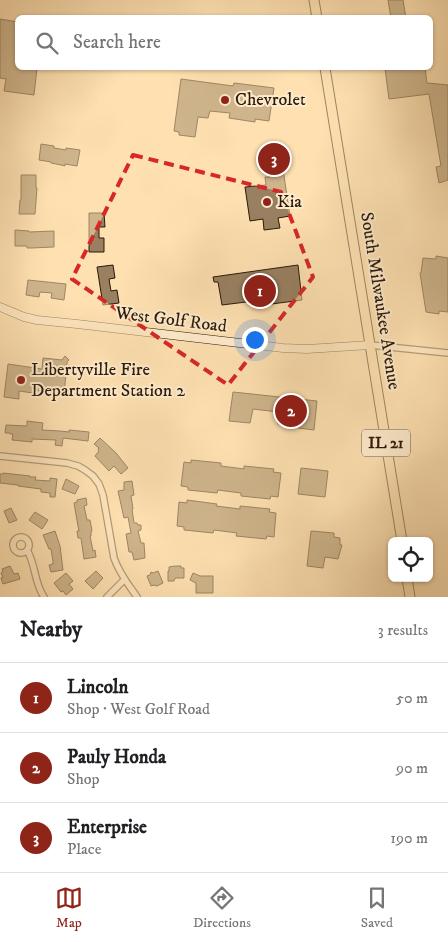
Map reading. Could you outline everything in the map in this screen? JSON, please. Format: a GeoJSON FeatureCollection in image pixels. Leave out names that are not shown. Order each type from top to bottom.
{"type":"FeatureCollection","features":[{"type":"Feature","properties":{"kind":"main road"},"geometry":{"type":"LineString","coordinates":[[314,0],[316,15]]}},
{"type":"Feature","properties":{"kind":"main road","name":"South Milwaukee Avenue"},"geometry":{"type":"LineString","coordinates":[[326,70],[401,537]]}},
{"type":"Feature","properties":{"kind":"main road"},"geometry":{"type":"LineString","coordinates":[[408,582],[410,597]]}},
{"type":"Feature","properties":{"kind":"street","name":"West Golf Road"},"geometry":{"type":"LineString","coordinates":[[0,307],[36,320],[283,348],[308,349],[370,344]]}},
{"type":"Feature","properties":{"kind":"street"},"geometry":{"type":"LineString","coordinates":[[370,344],[448,353]]}},
{"type":"Feature","properties":{"kind":"street"},"geometry":{"type":"LineString","coordinates":[[0,456],[67,463],[78,466],[93,476],[99,484],[103,495],[117,568],[137,597]]}},
{"type":"Feature","properties":{"kind":"street"},"geometry":{"type":"LineString","coordinates":[[27,550],[32,558],[40,592],[44,597]]}},
{"type":"Feature","properties":{"kind":"street"},"geometry":{"type":"LineString","coordinates":[[107,597],[124,580]]}},
{"type":"Feature","properties":{"kind":"highlighted area"},"geometry":{"type":"Polygon","coordinates":[[[133,155],[281,192],[313,277],[228,385],[72,279],[133,155]]]}},
{"type":"Feature","properties":{"kind":"building"},"geometry":{"type":"Polygon","coordinates":[[[388,0],[403,0],[406,15],[390,15],[388,0]]]}},
{"type":"Feature","properties":{"kind":"building"},"geometry":{"type":"Polygon","coordinates":[[[0,19],[15,22],[15,70],[37,70],[34,95],[4,91],[6,79],[0,78],[0,19]]]}},
{"type":"Feature","properties":{"kind":"building"},"geometry":{"type":"Polygon","coordinates":[[[385,70],[425,70],[427,83],[448,85],[448,180],[439,183],[436,167],[441,166],[429,94],[389,99],[385,70]]]}},
{"type":"Feature","properties":{"kind":"building","name":"Chevrolet"},"geometry":{"type":"Polygon","coordinates":[[[181,79],[233,86],[234,83],[274,88],[269,121],[255,119],[255,122],[229,118],[230,113],[210,111],[208,118],[198,117],[195,137],[179,135],[179,132],[174,131],[181,79]]]}},
{"type":"Feature","properties":{"kind":"building"},"geometry":{"type":"Polygon","coordinates":[[[41,144],[66,150],[66,148],[80,150],[77,166],[65,164],[65,166],[39,160],[41,144]]]}},
{"type":"Feature","properties":{"kind":"building","name":"Kia"},"geometry":{"type":"Polygon","coordinates":[[[280,149],[290,216],[278,218],[280,228],[264,230],[263,219],[250,221],[245,187],[266,185],[265,177],[270,177],[265,151],[280,149]]]}},
{"type":"Feature","properties":{"kind":"building"},"geometry":{"type":"Polygon","coordinates":[[[21,175],[36,175],[35,214],[19,214],[21,175]]]}},
{"type":"Feature","properties":{"kind":"building"},"geometry":{"type":"Polygon","coordinates":[[[89,213],[104,213],[105,227],[99,227],[99,238],[104,238],[104,252],[89,252],[89,213]]]}},
{"type":"Feature","properties":{"kind":"building"},"geometry":{"type":"Polygon","coordinates":[[[15,230],[29,232],[54,231],[54,247],[27,248],[27,246],[15,246],[15,230]]]}},
{"type":"Feature","properties":{"kind":"building"},"geometry":{"type":"Polygon","coordinates":[[[436,256],[448,258],[448,312],[439,311],[439,314],[426,312],[420,273],[423,258],[436,259],[436,256]]]}},
{"type":"Feature","properties":{"kind":"building"},"geometry":{"type":"Polygon","coordinates":[[[113,265],[115,278],[109,279],[111,291],[117,290],[119,303],[103,305],[97,267],[113,265]]]}},
{"type":"Feature","properties":{"kind":"building"},"geometry":{"type":"Polygon","coordinates":[[[298,265],[302,300],[264,305],[262,300],[222,305],[218,282],[214,282],[213,277],[298,265]]]}},
{"type":"Feature","properties":{"kind":"building"},"geometry":{"type":"Polygon","coordinates":[[[28,280],[66,284],[64,300],[51,298],[52,293],[40,292],[39,297],[26,295],[28,280]]]}},
{"type":"Feature","properties":{"kind":"building"},"geometry":{"type":"Polygon","coordinates":[[[65,356],[69,360],[67,362],[64,395],[33,390],[33,393],[19,391],[19,399],[4,397],[8,364],[42,369],[43,358],[62,360],[65,356]]]}},
{"type":"Feature","properties":{"kind":"building"},"geometry":{"type":"Polygon","coordinates":[[[233,392],[317,401],[314,430],[278,424],[278,412],[253,409],[250,423],[229,421],[233,392]]]}},
{"type":"Feature","properties":{"kind":"building"},"geometry":{"type":"Polygon","coordinates":[[[27,421],[43,423],[42,430],[89,432],[88,441],[63,438],[62,446],[55,445],[56,440],[32,439],[32,442],[12,440],[13,434],[5,433],[6,425],[27,426],[27,421]]]}},
{"type":"Feature","properties":{"kind":"building"},"geometry":{"type":"Polygon","coordinates":[[[100,438],[128,468],[121,474],[114,466],[109,471],[95,456],[99,448],[94,444],[100,438]]]}},
{"type":"Feature","properties":{"kind":"building"},"geometry":{"type":"Polygon","coordinates":[[[191,460],[221,463],[221,466],[244,469],[244,466],[274,469],[273,472],[281,473],[278,497],[271,496],[270,499],[241,496],[241,493],[218,490],[217,493],[188,490],[188,487],[181,486],[184,462],[191,463],[191,460]]]}},
{"type":"Feature","properties":{"kind":"building"},"geometry":{"type":"Polygon","coordinates":[[[301,468],[328,471],[325,497],[298,494],[301,468]]]}},
{"type":"Feature","properties":{"kind":"building"},"geometry":{"type":"Polygon","coordinates":[[[0,474],[36,477],[35,480],[50,481],[50,478],[57,479],[55,497],[50,497],[50,493],[41,492],[41,489],[0,483],[0,474]]]}},
{"type":"Feature","properties":{"kind":"building"},"geometry":{"type":"Polygon","coordinates":[[[66,479],[79,486],[75,494],[62,489],[66,479]]]}},
{"type":"Feature","properties":{"kind":"building"},"geometry":{"type":"Polygon","coordinates":[[[132,481],[134,495],[131,496],[134,523],[141,525],[141,530],[138,531],[141,543],[144,543],[145,558],[134,560],[132,552],[129,552],[126,534],[131,533],[128,517],[124,518],[118,491],[124,490],[124,482],[132,481]]]}},
{"type":"Feature","properties":{"kind":"building"},"geometry":{"type":"Polygon","coordinates":[[[86,498],[87,505],[84,506],[87,520],[90,520],[92,531],[90,536],[96,557],[84,559],[81,538],[78,538],[77,531],[79,531],[74,503],[77,500],[86,498]]]}},
{"type":"Feature","properties":{"kind":"building"},"geometry":{"type":"Polygon","coordinates":[[[187,500],[240,509],[240,506],[270,509],[269,512],[276,513],[274,537],[267,536],[266,539],[236,536],[237,533],[214,530],[213,533],[184,530],[184,527],[177,526],[179,502],[187,503],[187,500]]]}},
{"type":"Feature","properties":{"kind":"building"},"geometry":{"type":"Polygon","coordinates":[[[11,508],[17,520],[9,523],[4,511],[11,508]]]}},
{"type":"Feature","properties":{"kind":"building"},"geometry":{"type":"Polygon","coordinates":[[[35,512],[48,520],[42,529],[29,520],[35,512]]]}},
{"type":"Feature","properties":{"kind":"building"},"geometry":{"type":"Polygon","coordinates":[[[55,531],[60,546],[63,570],[51,572],[49,565],[53,564],[53,561],[51,549],[49,549],[43,535],[55,531]]]}},
{"type":"Feature","properties":{"kind":"building"},"geometry":{"type":"Polygon","coordinates":[[[311,531],[334,533],[334,537],[340,538],[340,545],[342,545],[338,559],[325,557],[323,568],[307,566],[311,531]]]}},
{"type":"Feature","properties":{"kind":"building"},"geometry":{"type":"Polygon","coordinates":[[[10,566],[14,574],[18,573],[20,579],[3,584],[1,578],[3,577],[2,569],[10,566]]]}},
{"type":"Feature","properties":{"kind":"building"},"geometry":{"type":"Polygon","coordinates":[[[169,567],[184,568],[184,578],[175,578],[174,581],[168,581],[169,567]]]}},
{"type":"Feature","properties":{"kind":"building"},"geometry":{"type":"Polygon","coordinates":[[[96,571],[103,578],[93,589],[85,581],[96,571]]]}},
{"type":"Feature","properties":{"kind":"building"},"geometry":{"type":"Polygon","coordinates":[[[158,571],[163,583],[151,586],[147,576],[151,572],[158,571]]]}},
{"type":"Feature","properties":{"kind":"building"},"geometry":{"type":"Polygon","coordinates":[[[66,573],[73,581],[69,584],[73,589],[66,595],[54,583],[66,573]]]}},
{"type":"Feature","properties":{"kind":"building"},"geometry":{"type":"Polygon","coordinates":[[[193,573],[200,576],[213,576],[213,593],[196,593],[196,583],[190,580],[193,573]]]}},
{"type":"Feature","properties":{"kind":"place","name":"Chevrolet"},"geometry":{"type":"Point","coordinates":[225,100]}},
{"type":"Feature","properties":{"kind":"place","name":"Enterprise"},"geometry":{"type":"Point","coordinates":[274,159]}},
{"type":"Feature","properties":{"kind":"place","name":"Kia"},"geometry":{"type":"Point","coordinates":[267,202]}},
{"type":"Feature","properties":{"kind":"place","name":"Lincoln"},"geometry":{"type":"Point","coordinates":[260,291]}},
{"type":"Feature","properties":{"kind":"place","name":"Libertyville Fire Department Station 2"},"geometry":{"type":"Point","coordinates":[21,380]}},
{"type":"Feature","properties":{"kind":"place","name":"Pauly Honda"},"geometry":{"type":"Point","coordinates":[291,411]}}]}
